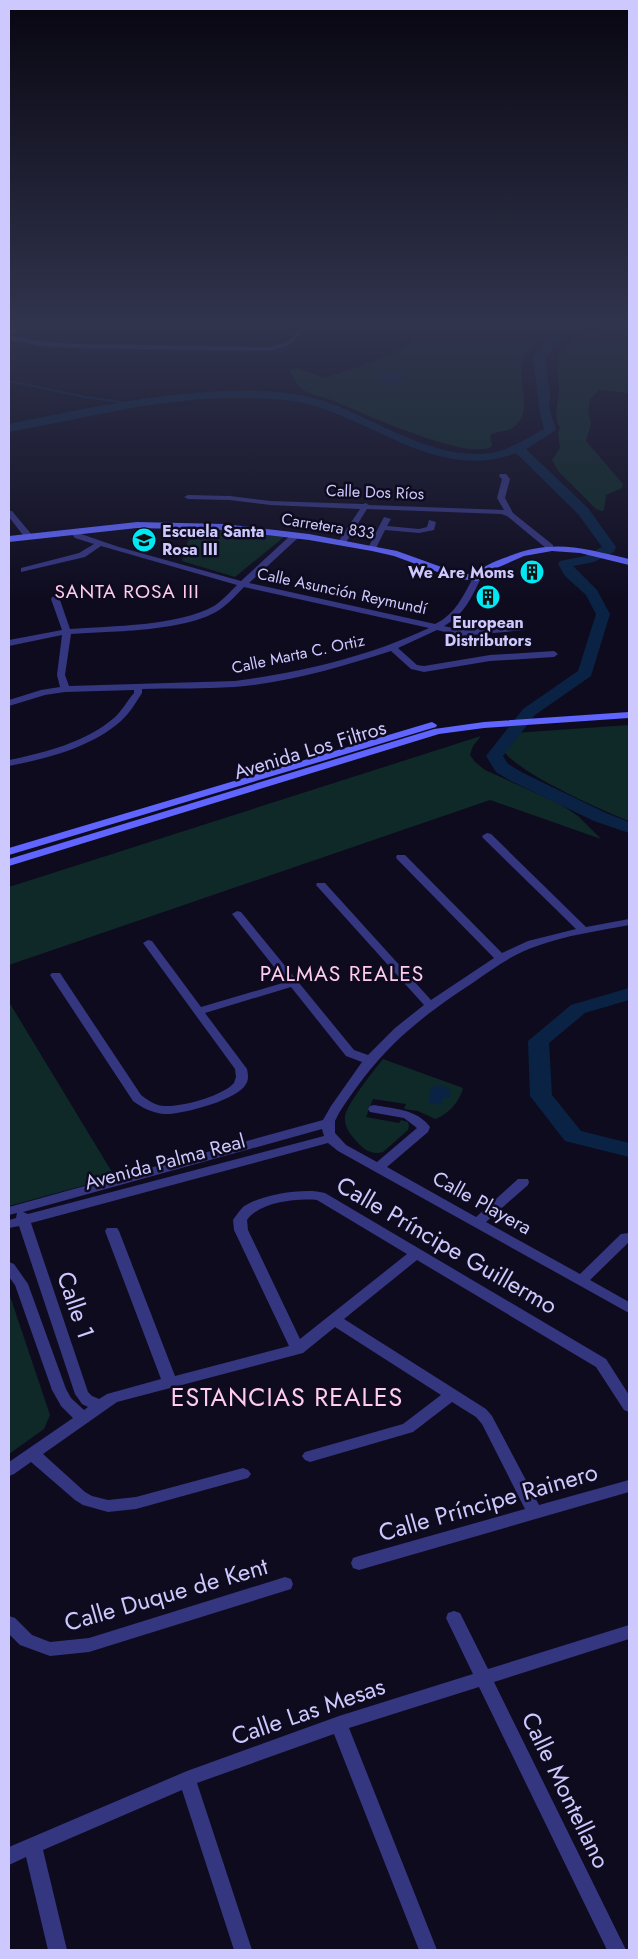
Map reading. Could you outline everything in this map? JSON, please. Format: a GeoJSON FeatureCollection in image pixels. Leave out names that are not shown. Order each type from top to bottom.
{"type":"FeatureCollection","features":[{"type":"Feature","properties":{"kind":"main road","name":"Carretera 833"},"geometry":{"type":"LineString","coordinates":[[9,539],[137,525],[194,525],[296,535],[342,542],[397,554],[457,576],[477,578]]}},
{"type":"Feature","properties":{"kind":"main road"},"geometry":{"type":"LineString","coordinates":[[477,578],[481,572],[518,555],[550,547],[577,549],[626,561]]}},
{"type":"Feature","properties":{"kind":"main road","name":"Avenida Los Filtros"},"geometry":{"type":"LineString","coordinates":[[598,714],[629,708]]}},
{"type":"Feature","properties":{"kind":"main road","name":"Avenida Los Filtros"},"geometry":{"type":"LineString","coordinates":[[9,852],[410,730],[456,724],[598,714],[629,715]]}},
{"type":"Feature","properties":{"kind":"main road","name":"Avenida Los Filtros"},"geometry":{"type":"LineString","coordinates":[[9,863],[456,724]]}},
{"type":"Feature","properties":{"kind":"street"},"geometry":{"type":"LineString","coordinates":[[503,476],[506,479],[501,498],[510,514],[550,547]]}},
{"type":"Feature","properties":{"kind":"street","name":"Calle Dos Ríos"},"geometry":{"type":"LineString","coordinates":[[188,497],[230,498],[247,502],[366,505],[510,514]]}},
{"type":"Feature","properties":{"kind":"street"},"geometry":{"type":"LineString","coordinates":[[342,542],[366,505]]}},
{"type":"Feature","properties":{"kind":"street"},"geometry":{"type":"LineString","coordinates":[[9,513],[29,537]]}},
{"type":"Feature","properties":{"kind":"street"},"geometry":{"type":"LineString","coordinates":[[372,548],[387,520]]}},
{"type":"Feature","properties":{"kind":"street"},"geometry":{"type":"LineString","coordinates":[[384,528],[423,531],[432,528],[432,522]]}},
{"type":"Feature","properties":{"kind":"street","name":"Calle Asunción Reymundí"},"geometry":{"type":"LineString","coordinates":[[74,532],[99,544],[240,584],[462,633],[522,628]]}},
{"type":"Feature","properties":{"kind":"street"},"geometry":{"type":"LineString","coordinates":[[9,643],[67,632],[171,623],[213,610],[296,535]]}},
{"type":"Feature","properties":{"kind":"street"},"geometry":{"type":"LineString","coordinates":[[24,570],[82,555],[99,544]]}},
{"type":"Feature","properties":{"kind":"street","name":"Calle Marta C. Ortiz"},"geometry":{"type":"LineString","coordinates":[[9,703],[44,692],[65,690],[213,686],[261,680],[344,662],[392,648],[452,618],[465,601],[477,578]]}},
{"type":"Feature","properties":{"kind":"street"},"geometry":{"type":"LineString","coordinates":[[65,690],[61,675],[67,632],[55,599],[74,594]]}},
{"type":"Feature","properties":{"kind":"street"},"geometry":{"type":"LineString","coordinates":[[392,648],[414,666],[424,669],[490,658],[554,654]]}},
{"type":"Feature","properties":{"kind":"street"},"geometry":{"type":"LineString","coordinates":[[9,763],[51,752],[89,737],[118,720],[138,693],[138,688]]}},
{"type":"Feature","properties":{"kind":"street"},"geometry":{"type":"LineString","coordinates":[[487,836],[584,931]]}},
{"type":"Feature","properties":{"kind":"street"},"geometry":{"type":"LineString","coordinates":[[401,857],[501,958]]}},
{"type":"Feature","properties":{"kind":"street"},"geometry":{"type":"LineString","coordinates":[[321,884],[431,1006]]}},
{"type":"Feature","properties":{"kind":"street"},"geometry":{"type":"LineString","coordinates":[[237,914],[350,1053],[369,1060]]}},
{"type":"Feature","properties":{"kind":"street"},"geometry":{"type":"LineString","coordinates":[[331,1138],[328,1132],[330,1118],[369,1060],[395,1033],[431,1006],[501,958],[532,944],[629,922]]}},
{"type":"Feature","properties":{"kind":"street"},"geometry":{"type":"LineString","coordinates":[[56,975],[137,1098],[152,1108],[179,1109],[225,1095],[235,1090],[241,1082],[241,1069],[148,943]]}},
{"type":"Feature","properties":{"kind":"street"},"geometry":{"type":"LineString","coordinates":[[198,1010],[293,983]]}},
{"type":"Feature","properties":{"kind":"street"},"geometry":{"type":"LineString","coordinates":[[374,1109],[408,1115],[424,1127],[422,1132],[378,1168]]}},
{"type":"Feature","properties":{"kind":"street","name":"Avenida Palma Real"},"geometry":{"type":"LineString","coordinates":[[9,1224],[17,1214],[328,1123]]}},
{"type":"Feature","properties":{"kind":"street","name":"Avenida Palma Real"},"geometry":{"type":"LineString","coordinates":[[17,1214],[331,1138]]}},
{"type":"Feature","properties":{"kind":"street","name":"Calle Playera"},"geometry":{"type":"LineString","coordinates":[[331,1138],[342,1148],[629,1308]]}},
{"type":"Feature","properties":{"kind":"street"},"geometry":{"type":"LineString","coordinates":[[477,1223],[523,1182]]}},
{"type":"Feature","properties":{"kind":"street","name":"Calle Príncipe Guillermo"},"geometry":{"type":"LineString","coordinates":[[298,1349],[240,1230],[240,1220],[251,1208],[282,1199],[313,1194],[320,1196],[418,1253],[602,1363],[629,1406]]}},
{"type":"Feature","properties":{"kind":"street","name":"Calle 1"},"geometry":{"type":"LineString","coordinates":[[17,1214],[82,1394],[87,1400],[100,1406]]}},
{"type":"Feature","properties":{"kind":"street"},"geometry":{"type":"LineString","coordinates":[[112,1231],[170,1383]]}},
{"type":"Feature","properties":{"kind":"street"},"geometry":{"type":"LineString","coordinates":[[581,1281],[626,1237]]}},
{"type":"Feature","properties":{"kind":"street"},"geometry":{"type":"LineString","coordinates":[[9,1470],[112,1398],[298,1349],[418,1253]]}},
{"type":"Feature","properties":{"kind":"street","name":"Calle 1"},"geometry":{"type":"LineString","coordinates":[[9,1267],[21,1284],[59,1390],[66,1402],[82,1418]]}},
{"type":"Feature","properties":{"kind":"street"},"geometry":{"type":"LineString","coordinates":[[336,1320],[481,1413],[487,1420],[536,1513]]}},
{"type":"Feature","properties":{"kind":"street"},"geometry":{"type":"LineString","coordinates":[[310,1456],[408,1428],[452,1394]]}},
{"type":"Feature","properties":{"kind":"street"},"geometry":{"type":"LineString","coordinates":[[32,1454],[80,1496],[88,1501],[108,1506],[136,1503],[243,1474]]}},
{"type":"Feature","properties":{"kind":"street","name":"Calle Príncipe Rainero"},"geometry":{"type":"LineString","coordinates":[[359,1563],[629,1486]]}},
{"type":"Feature","properties":{"kind":"street","name":"Calle Duque de Kent"},"geometry":{"type":"LineString","coordinates":[[9,1623],[26,1640],[50,1650],[89,1645],[285,1584]]}},
{"type":"Feature","properties":{"kind":"street","name":"Calle Montellano"},"geometry":{"type":"LineString","coordinates":[[454,1618],[617,1950]]}},
{"type":"Feature","properties":{"kind":"street","name":"Calle Las Mesas"},"geometry":{"type":"LineString","coordinates":[[9,1856],[187,1779],[339,1724],[628,1635]]}},
{"type":"Feature","properties":{"kind":"street"},"geometry":{"type":"LineString","coordinates":[[339,1724],[428,1950]]}},
{"type":"Feature","properties":{"kind":"street"},"geometry":{"type":"LineString","coordinates":[[187,1779],[243,1950]]}},
{"type":"Feature","properties":{"kind":"street"},"geometry":{"type":"LineString","coordinates":[[33,1846],[57,1950]]}},
{"type":"Feature","properties":{"kind":"green space"},"geometry":{"type":"Polygon","coordinates":[[[374,418],[521,418],[512,428],[490,435],[492,446],[480,449],[462,448],[374,418]]]}},
{"type":"Feature","properties":{"kind":"green space"},"geometry":{"type":"Polygon","coordinates":[[[556,418],[590,418],[591,424],[586,441],[623,484],[622,488],[606,495],[604,510],[596,509],[559,472],[552,460],[560,448],[558,433],[560,428],[556,418]]]}},
{"type":"Feature","properties":{"kind":"green space"},"geometry":{"type":"Polygon","coordinates":[[[192,526],[284,537],[235,577],[182,561],[192,526]]]}},
{"type":"Feature","properties":{"kind":"green space"},"geometry":{"type":"Polygon","coordinates":[[[629,725],[629,821],[581,800],[540,778],[509,757],[502,748],[502,745],[514,733],[629,725]]]}},
{"type":"Feature","properties":{"kind":"green space"},"geometry":{"type":"Polygon","coordinates":[[[481,736],[473,746],[470,755],[475,762],[485,770],[560,804],[578,816],[601,839],[490,800],[9,965],[9,887],[481,736]]]}},
{"type":"Feature","properties":{"kind":"green space"},"geometry":{"type":"Polygon","coordinates":[[[9,1002],[115,1177],[9,1206],[9,1002]]]}},
{"type":"Feature","properties":{"kind":"green space"},"geometry":{"type":"Polygon","coordinates":[[[383,1059],[463,1088],[453,1107],[435,1119],[418,1111],[404,1109],[406,1104],[373,1099],[366,1117],[399,1123],[401,1120],[408,1122],[409,1126],[408,1130],[383,1152],[376,1153],[364,1149],[354,1138],[347,1129],[345,1117],[355,1096],[383,1059]]]}},
{"type":"Feature","properties":{"kind":"green space"},"geometry":{"type":"Polygon","coordinates":[[[9,1293],[50,1415],[44,1429],[9,1454],[9,1293]]]}},
{"type":"Feature","properties":{"kind":"water"},"geometry":{"type":"Polygon","coordinates":[[[435,1085],[447,1087],[446,1089],[451,1090],[449,1098],[443,1097],[441,1105],[428,1103],[431,1095],[428,1091],[435,1085]]]}},
{"type":"Feature","properties":{"kind":"waterway"},"geometry":{"type":"LineString","coordinates":[[9,428],[56,418]]}},
{"type":"Feature","properties":{"kind":"waterway"},"geometry":{"type":"LineString","coordinates":[[356,418],[422,447],[465,457],[496,456],[520,447],[550,430],[546,418]]}},
{"type":"Feature","properties":{"kind":"waterway"},"geometry":{"type":"LineString","coordinates":[[519,449],[583,511],[609,549],[589,559],[565,564],[570,573],[592,593],[603,614],[585,673],[529,712],[494,756],[502,768],[517,777],[600,817],[629,828]]}},
{"type":"Feature","properties":{"kind":"waterway"},"geometry":{"type":"LineString","coordinates":[[629,994],[578,1009],[538,1041],[541,1096],[573,1136],[629,1150]]}},
{"type":"Feature","properties":{"kind":"place","name":"Escuela Santa Rosa III"},"geometry":{"type":"Point","coordinates":[144,540]}},
{"type":"Feature","properties":{"kind":"place","name":"We Are Moms"},"geometry":{"type":"Point","coordinates":[532,572]}},
{"type":"Feature","properties":{"kind":"place","name":"European Distributors"},"geometry":{"type":"Point","coordinates":[488,597]}},
{"type":"Feature","properties":{"kind":"district","name":"SANTA ROSA III"},"geometry":{"type":"Point","coordinates":[127,591]}},
{"type":"Feature","properties":{"kind":"district","name":"PALMAS REALES"},"geometry":{"type":"Point","coordinates":[342,974]}},
{"type":"Feature","properties":{"kind":"district","name":"ESTANCIAS REALES"},"geometry":{"type":"Point","coordinates":[287,1397]}}]}
